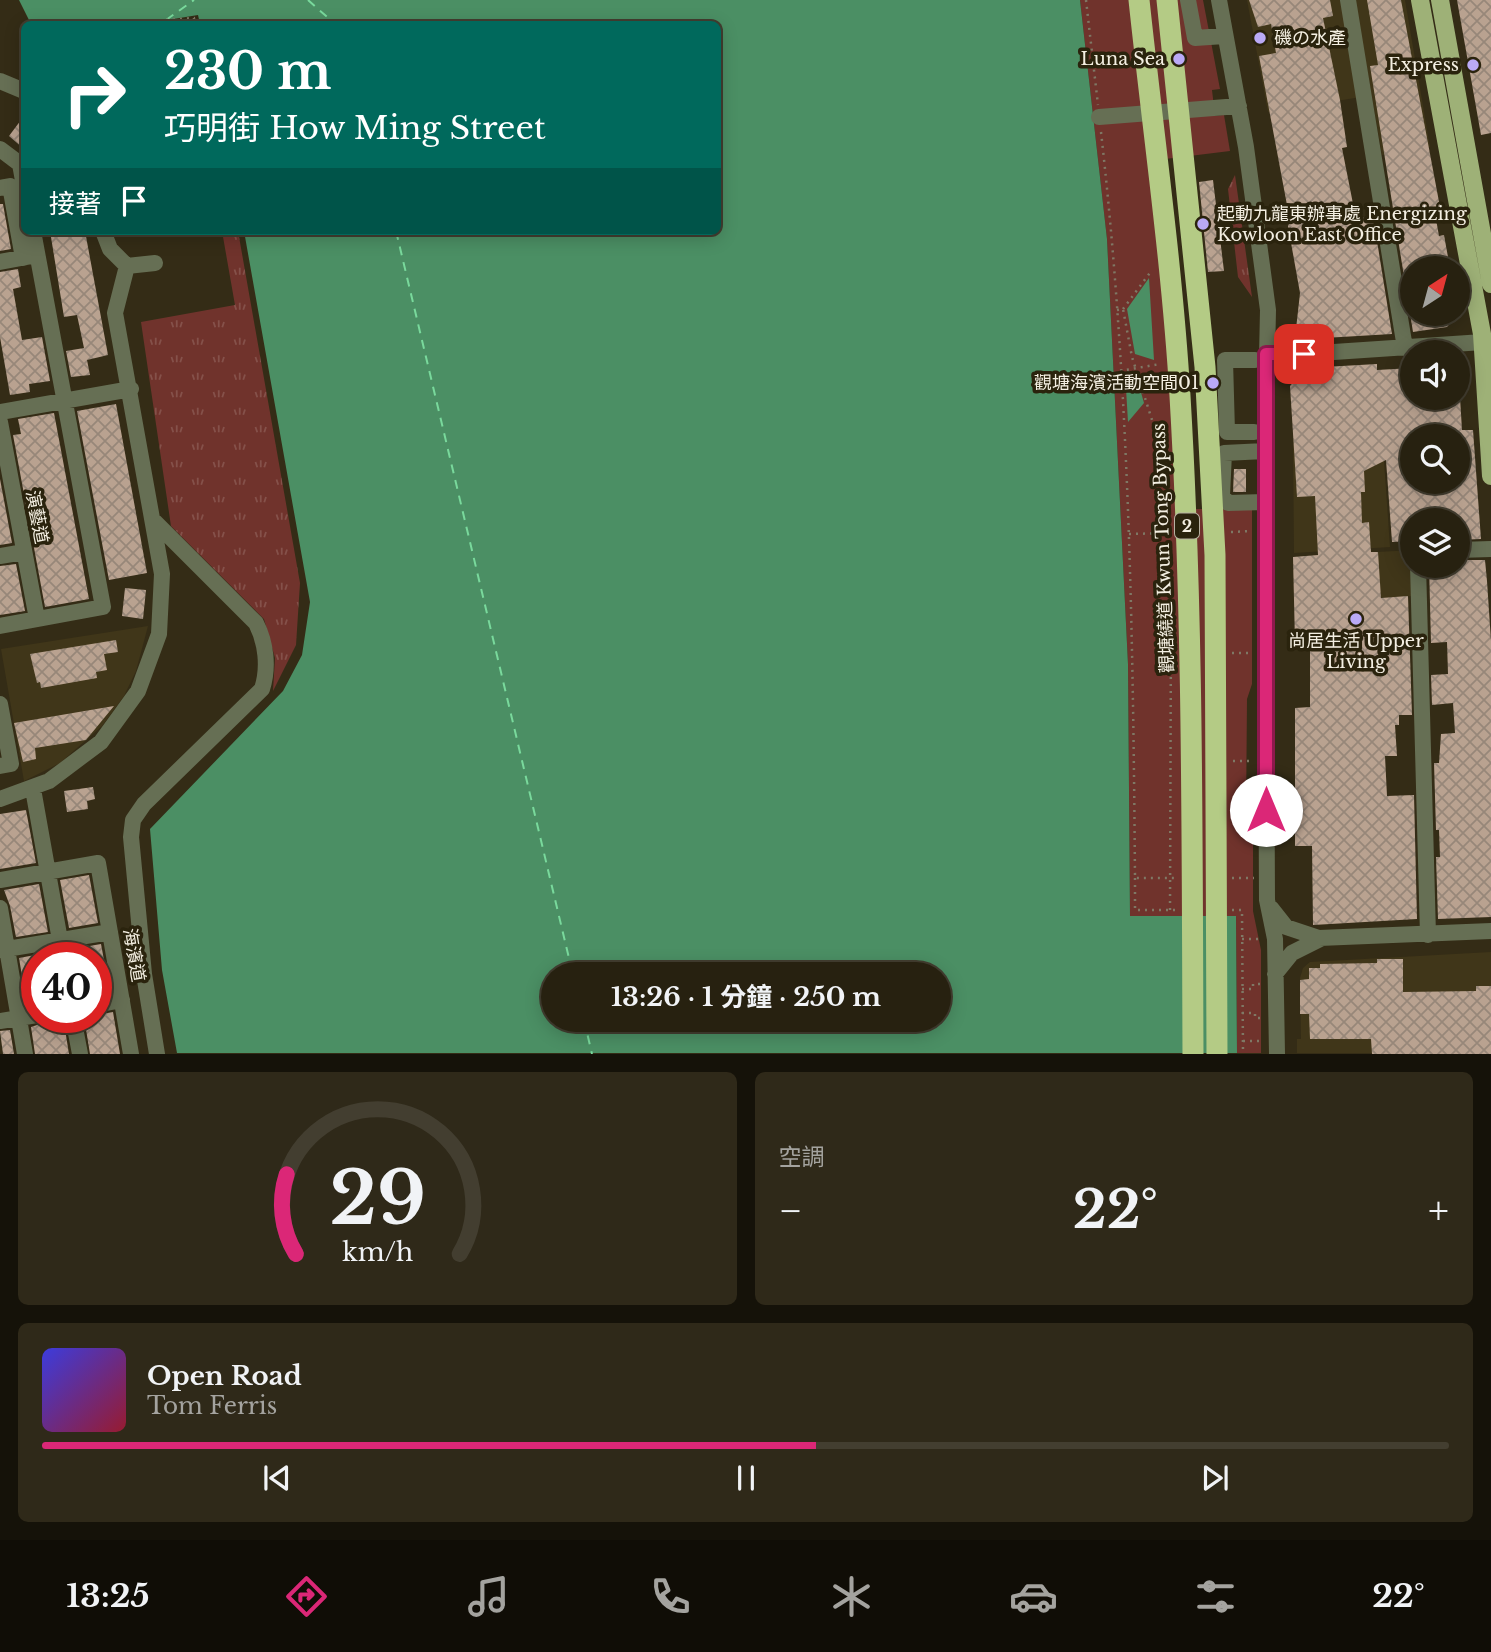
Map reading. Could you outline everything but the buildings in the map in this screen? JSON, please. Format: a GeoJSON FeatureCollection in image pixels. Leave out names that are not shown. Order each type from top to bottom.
{"type":"FeatureCollection","features":[{"type":"Feature","properties":{"kind":"highway","name":"觀塘繞道 Kwun Tong Bypass"},"geometry":{"type":"LineString","coordinates":[[1139,0],[1169,247],[1187,524],[1191,633],[1193,1054]]}},
{"type":"Feature","properties":{"kind":"highway","name":"2"},"geometry":{"type":"LineString","coordinates":[[1167,0],[1205,367],[1215,555],[1217,1054]]}},
{"type":"Feature","properties":{"kind":"main road"},"geometry":{"type":"LineString","coordinates":[[1419,0],[1483,342],[1491,475]]}},
{"type":"Feature","properties":{"kind":"main road"},"geometry":{"type":"LineString","coordinates":[[1440,0],[1491,284]]}},
{"type":"Feature","properties":{"kind":"street"},"geometry":{"type":"LineString","coordinates":[[1188,0],[1195,38],[1224,36]]}},
{"type":"Feature","properties":{"kind":"street"},"geometry":{"type":"LineString","coordinates":[[1219,0],[1239,106],[1268,310],[1261,357],[1265,451],[1267,900],[1275,939],[1270,979],[1277,1054]]}},
{"type":"Feature","properties":{"kind":"street"},"geometry":{"type":"LineString","coordinates":[[1348,0],[1404,340]]}},
{"type":"Feature","properties":{"kind":"street"},"geometry":{"type":"LineString","coordinates":[[0,81],[21,90]]}},
{"type":"Feature","properties":{"kind":"street"},"geometry":{"type":"LineString","coordinates":[[1099,117],[1239,106]]}},
{"type":"Feature","properties":{"kind":"street"},"geometry":{"type":"LineString","coordinates":[[0,149],[20,164],[21,170]]}},
{"type":"Feature","properties":{"kind":"street"},"geometry":{"type":"LineString","coordinates":[[0,188],[10,186],[21,225]]}},
{"type":"Feature","properties":{"kind":"street"},"geometry":{"type":"LineString","coordinates":[[0,626],[103,607],[64,401],[24,235]]}},
{"type":"Feature","properties":{"kind":"street"},"geometry":{"type":"LineString","coordinates":[[30,257],[33,235]]}},
{"type":"Feature","properties":{"kind":"street"},"geometry":{"type":"LineString","coordinates":[[105,235],[110,249],[127,266]]}},
{"type":"Feature","properties":{"kind":"street"},"geometry":{"type":"LineString","coordinates":[[0,262],[30,257]]}},
{"type":"Feature","properties":{"kind":"street"},"geometry":{"type":"LineString","coordinates":[[127,266],[155,262]]}},
{"type":"Feature","properties":{"kind":"street"},"geometry":{"type":"LineString","coordinates":[[0,799],[33,789],[68,769],[101,742],[128,709],[147,672],[159,634],[163,594],[153,520],[131,388],[115,313],[127,266]]}},
{"type":"Feature","properties":{"kind":"street"},"geometry":{"type":"LineString","coordinates":[[1470,343],[1483,342]]}},
{"type":"Feature","properties":{"kind":"street"},"geometry":{"type":"LineString","coordinates":[[1254,432],[1227,432],[1225,360],[1400,348]]}},
{"type":"Feature","properties":{"kind":"street"},"geometry":{"type":"LineString","coordinates":[[0,412],[131,388]]}},
{"type":"Feature","properties":{"kind":"street","name":"演藝道"},"geometry":{"type":"LineString","coordinates":[[0,422],[6,485],[24,552],[37,619]]}},
{"type":"Feature","properties":{"kind":"street"},"geometry":{"type":"LineString","coordinates":[[1265,451],[1224,453],[1222,496],[1228,503],[1265,502]]}},
{"type":"Feature","properties":{"kind":"street"},"geometry":{"type":"LineString","coordinates":[[153,520],[256,623],[263,642],[267,668],[262,689],[145,804],[133,820],[131,837],[144,974],[157,1054]]}},
{"type":"Feature","properties":{"kind":"street"},"geometry":{"type":"LineString","coordinates":[[1470,550],[1491,549]]}},
{"type":"Feature","properties":{"kind":"street"},"geometry":{"type":"LineString","coordinates":[[0,556],[24,552]]}},
{"type":"Feature","properties":{"kind":"street"},"geometry":{"type":"LineString","coordinates":[[1418,578],[1428,934]]}},
{"type":"Feature","properties":{"kind":"street"},"geometry":{"type":"LineString","coordinates":[[0,704],[6,765]]}},
{"type":"Feature","properties":{"kind":"street"},"geometry":{"type":"LineString","coordinates":[[33,789],[60,940]]}},
{"type":"Feature","properties":{"kind":"street","name":"海濱道"},"geometry":{"type":"LineString","coordinates":[[47,872],[99,863],[131,1054]]}},
{"type":"Feature","properties":{"kind":"street"},"geometry":{"type":"LineString","coordinates":[[0,880],[47,872]]}},
{"type":"Feature","properties":{"kind":"street"},"geometry":{"type":"LineString","coordinates":[[1267,900],[1274,915],[1286,927],[1310,937],[1491,931]]}},
{"type":"Feature","properties":{"kind":"street"},"geometry":{"type":"LineString","coordinates":[[0,908],[4,950],[26,1054]]}},
{"type":"Feature","properties":{"kind":"street"},"geometry":{"type":"LineString","coordinates":[[4,950],[110,932]]}},
{"type":"Feature","properties":{"kind":"street"},"geometry":{"type":"LineString","coordinates":[[1270,979],[1298,948],[1326,938]]}},
{"type":"Feature","properties":{"kind":"street"},"geometry":{"type":"LineString","coordinates":[[112,1002],[122,1000]]}},
{"type":"Feature","properties":{"kind":"street"},"geometry":{"type":"LineString","coordinates":[[0,1021],[19,1018]]}},
{"type":"Feature","properties":{"kind":"street"},"geometry":{"type":"LineString","coordinates":[[76,1033],[80,1054]]}},
{"type":"Feature","properties":{"kind":"path"},"geometry":{"type":"LineString","coordinates":[[1086,0],[1113,238],[1133,650],[1135,878],[1182,878]]}},
{"type":"Feature","properties":{"kind":"path"},"geometry":{"type":"LineString","coordinates":[[177,21],[194,18],[195,21]]}},
{"type":"Feature","properties":{"kind":"path"},"geometry":{"type":"LineString","coordinates":[[1154,268],[1124,309],[1132,357],[1138,368],[1167,467]]}},
{"type":"Feature","properties":{"kind":"path"},"geometry":{"type":"LineString","coordinates":[[1117,310],[1124,309]]}},
{"type":"Feature","properties":{"kind":"path"},"geometry":{"type":"LineString","coordinates":[[1120,371],[1160,364]]}},
{"type":"Feature","properties":{"kind":"path"},"geometry":{"type":"LineString","coordinates":[[1170,910],[1171,613]]}},
{"type":"Feature","properties":{"kind":"path"},"geometry":{"type":"LineString","coordinates":[[1225,878],[1257,878]]}},
{"type":"Feature","properties":{"kind":"path"},"geometry":{"type":"LineString","coordinates":[[1242,910],[1243,1054]]}},
{"type":"Feature","properties":{"kind":"path"},"geometry":{"type":"LineString","coordinates":[[1242,939],[1263,939]]}},
{"type":"Feature","properties":{"kind":"path"},"geometry":{"type":"LineString","coordinates":[[1242,989],[1253,989],[1253,984],[1270,979]]}},
{"type":"Feature","properties":{"kind":"path"},"geometry":{"type":"LineString","coordinates":[[1242,1013],[1255,1013],[1255,1018],[1265,1018]]}},
{"type":"Feature","properties":{"kind":"path"},"geometry":{"type":"LineString","coordinates":[[1243,1041],[1265,1041]]}},
{"type":"Feature","properties":{"kind":"shaded area"},"geometry":{"type":"Polygon","coordinates":[[[19,0],[1080,0],[1107,239],[1128,664],[1130,916],[1236,916],[1237,1053],[177,1053],[162,970],[150,829],[283,691],[302,655],[310,602],[245,235],[721,235],[721,21],[199,21],[198,15],[161,21],[30,21],[19,0]]]}},
{"type":"Feature","properties":{"kind":"shaded area"},"geometry":{"type":"Polygon","coordinates":[[[1247,0],[1345,0],[1361,97],[1268,112],[1247,0]]]}},
{"type":"Feature","properties":{"kind":"shaded area"},"geometry":{"type":"Polygon","coordinates":[[[1355,0],[1405,0],[1430,147],[1382,155],[1355,0]]]}},
{"type":"Feature","properties":{"kind":"shaded area"},"geometry":{"type":"Polygon","coordinates":[[[1149,278],[1154,360],[1135,354],[1127,309],[1149,278]]]}},
{"type":"Feature","properties":{"kind":"shaded area"},"geometry":{"type":"Polygon","coordinates":[[[1135,371],[1144,403],[1128,422],[1125,372],[1135,371]]]}},
{"type":"Feature","properties":{"kind":"shaded area"},"geometry":{"type":"Polygon","coordinates":[[[1382,432],[1390,547],[1294,553],[1293,437],[1382,432]]]}},
{"type":"Feature","properties":{"kind":"shaded area"},"geometry":{"type":"Polygon","coordinates":[[[1400,551],[1400,578],[1414,578],[1416,596],[1294,602],[1293,557],[1400,551]]]}},
{"type":"Feature","properties":{"kind":"shaded area"},"geometry":{"type":"Polygon","coordinates":[[[148,626],[136,671],[124,696],[102,726],[60,763],[24,781],[1,649],[148,626]]]}},
{"type":"Feature","properties":{"kind":"shaded area"},"geometry":{"type":"Polygon","coordinates":[[[1491,952],[1491,1053],[1297,1053],[1297,1039],[1301,1039],[1300,978],[1303,968],[1310,962],[1491,952]]]}},
{"type":"Feature","properties":{"kind":"green space"},"geometry":{"type":"Polygon","coordinates":[[[1080,0],[1203,0],[1220,89],[1212,90],[1215,116],[1224,115],[1230,151],[1157,160],[1184,509],[1252,509],[1252,684],[1247,699],[1246,817],[1253,839],[1253,911],[1261,950],[1261,1053],[1237,1053],[1236,916],[1130,916],[1128,664],[1107,239],[1080,0]]]}},
{"type":"Feature","properties":{"kind":"green space"},"geometry":{"type":"Polygon","coordinates":[[[1235,175],[1252,297],[1238,277],[1228,189],[1235,175]]]}},
{"type":"Feature","properties":{"kind":"green space"},"geometry":{"type":"Polygon","coordinates":[[[223,235],[239,235],[300,583],[296,645],[273,691],[275,658],[264,619],[171,526],[141,322],[235,305],[223,235]]]}},
{"type":"Feature","properties":{"kind":"ferry route"},"geometry":{"type":"LineString","coordinates":[[166,20],[194,0]]}},
{"type":"Feature","properties":{"kind":"ferry route"},"geometry":{"type":"LineString","coordinates":[[308,0],[332,21]]}},
{"type":"Feature","properties":{"kind":"ferry route"},"geometry":{"type":"LineString","coordinates":[[397,235],[570,962]]}},
{"type":"Feature","properties":{"kind":"ferry route"},"geometry":{"type":"LineString","coordinates":[[587,1032],[592,1054]]}},
{"type":"Feature","properties":{"kind":"place","name":"磯の水產"},"geometry":{"type":"Point","coordinates":[1260,38]}},
{"type":"Feature","properties":{"kind":"place","name":"Luna Sea"},"geometry":{"type":"Point","coordinates":[1179,59]}},
{"type":"Feature","properties":{"kind":"place","name":"Express"},"geometry":{"type":"Point","coordinates":[1473,65]}},
{"type":"Feature","properties":{"kind":"place","name":"起動九龍東辦事處 Energizing Kowloon East Office"},"geometry":{"type":"Point","coordinates":[1203,224]}},
{"type":"Feature","properties":{"kind":"place","name":"觀塘海濱活動空間01"},"geometry":{"type":"Point","coordinates":[1213,383]}},
{"type":"Feature","properties":{"kind":"place","name":"尚居生活 Upper Living"},"geometry":{"type":"Point","coordinates":[1356,619]}},
{"type":"Feature","properties":{"kind":"route"},"geometry":{"type":"LineString","coordinates":[[1266,810],[1266,354],[1304,354]]}}]}
